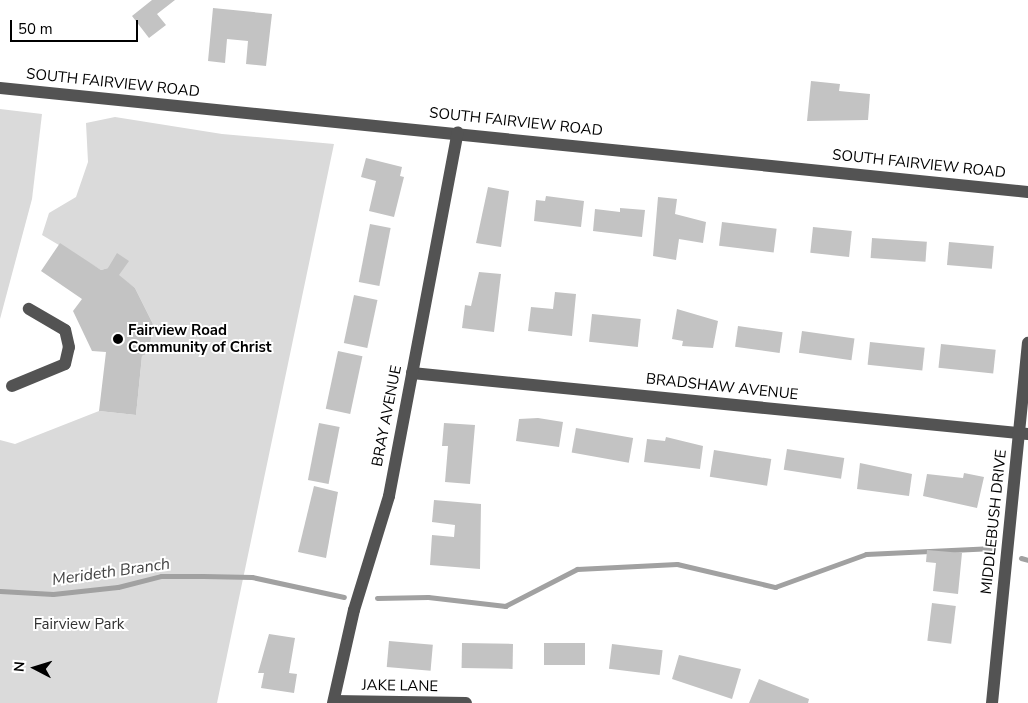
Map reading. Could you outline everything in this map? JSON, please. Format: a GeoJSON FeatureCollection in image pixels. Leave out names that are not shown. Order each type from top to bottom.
{"type":"FeatureCollection","features":[{"type":"Feature","properties":{"kind":"street","name":"SOUTH FAIRVIEW ROAD"},"geometry":{"type":"LineString","coordinates":[[0,88],[458,132],[1028,192]]}},
{"type":"Feature","properties":{"kind":"street","name":"BRAY AVENUE"},"geometry":{"type":"LineString","coordinates":[[333,702],[354,610],[389,496],[458,132]]}},
{"type":"Feature","properties":{"kind":"street"},"geometry":{"type":"LineString","coordinates":[[12,386],[54,371],[65,364],[67,355],[66,330],[28,309]]}},
{"type":"Feature","properties":{"kind":"street","name":"MIDDLEBUSH DRIVE"},"geometry":{"type":"LineString","coordinates":[[992,703],[1024,434],[1028,344]]}},
{"type":"Feature","properties":{"kind":"street","name":"BRADSHAW AVENUE"},"geometry":{"type":"LineString","coordinates":[[412,373],[1024,434]]}},
{"type":"Feature","properties":{"kind":"street","name":"JAKE LANE"},"geometry":{"type":"LineString","coordinates":[[333,702],[466,703]]}},
{"type":"Feature","properties":{"kind":"green space"},"geometry":{"type":"Polygon","coordinates":[[[0,109],[42,114],[32,199],[0,319],[0,109]]]}},
{"type":"Feature","properties":{"kind":"green space","name":"Fairview Park"},"geometry":{"type":"Polygon","coordinates":[[[115,117],[222,134],[334,144],[217,703],[0,703],[0,440],[15,444],[99,411],[136,415],[142,356],[149,353],[153,324],[135,288],[108,268],[101,270],[42,235],[49,213],[76,197],[88,162],[86,123],[115,117]]]}},
{"type":"Feature","properties":{"kind":"building"},"geometry":{"type":"Polygon","coordinates":[[[152,0],[175,0],[157,14],[166,25],[149,38],[132,16],[152,0]]]}},
{"type":"Feature","properties":{"kind":"building"},"geometry":{"type":"Polygon","coordinates":[[[213,8],[272,14],[266,66],[246,64],[248,41],[227,39],[225,63],[208,61],[213,8]]]}},
{"type":"Feature","properties":{"kind":"building"},"geometry":{"type":"Polygon","coordinates":[[[811,81],[840,84],[839,91],[870,94],[868,120],[807,121],[811,81]]]}},
{"type":"Feature","properties":{"kind":"building"},"geometry":{"type":"Polygon","coordinates":[[[366,158],[402,167],[400,176],[404,177],[394,217],[369,211],[376,181],[361,177],[366,158]]]}},
{"type":"Feature","properties":{"kind":"building"},"geometry":{"type":"Polygon","coordinates":[[[488,187],[509,191],[501,247],[476,243],[488,187]]]}},
{"type":"Feature","properties":{"kind":"building"},"geometry":{"type":"Polygon","coordinates":[[[546,196],[584,201],[581,227],[534,221],[536,200],[545,201],[546,196]]]}},
{"type":"Feature","properties":{"kind":"building"},"geometry":{"type":"Polygon","coordinates":[[[658,197],[677,199],[675,214],[706,222],[703,243],[679,239],[676,260],[653,256],[658,197]]]}},
{"type":"Feature","properties":{"kind":"building"},"geometry":{"type":"Polygon","coordinates":[[[620,208],[645,210],[642,237],[593,231],[595,209],[620,212],[620,208]]]}},
{"type":"Feature","properties":{"kind":"building"},"geometry":{"type":"Polygon","coordinates":[[[722,222],[777,229],[774,253],[719,246],[722,222]]]}},
{"type":"Feature","properties":{"kind":"building"},"geometry":{"type":"Polygon","coordinates":[[[370,224],[391,228],[379,286],[359,282],[370,224]]]}},
{"type":"Feature","properties":{"kind":"building"},"geometry":{"type":"Polygon","coordinates":[[[813,227],[852,231],[849,257],[810,253],[813,227]]]}},
{"type":"Feature","properties":{"kind":"building"},"geometry":{"type":"Polygon","coordinates":[[[872,238],[927,242],[925,262],[871,258],[872,238]]]}},
{"type":"Feature","properties":{"kind":"building"},"geometry":{"type":"Polygon","coordinates":[[[949,242],[994,246],[992,269],[947,265],[949,242]]]}},
{"type":"Feature","properties":{"kind":"building","name":"Fairview Road Community of Christ"},"geometry":{"type":"Polygon","coordinates":[[[60,243],[101,270],[108,268],[117,253],[129,261],[119,275],[135,288],[153,324],[149,353],[142,356],[136,415],[99,411],[106,352],[92,351],[73,311],[82,299],[41,271],[60,243]]]}},
{"type":"Feature","properties":{"kind":"building"},"geometry":{"type":"Polygon","coordinates":[[[479,272],[501,274],[494,332],[462,328],[465,305],[471,306],[479,272]]]}},
{"type":"Feature","properties":{"kind":"building"},"geometry":{"type":"Polygon","coordinates":[[[555,292],[576,294],[572,336],[528,331],[531,307],[553,309],[555,292]]]}},
{"type":"Feature","properties":{"kind":"building"},"geometry":{"type":"Polygon","coordinates":[[[354,295],[377,300],[367,348],[344,343],[354,295]]]}},
{"type":"Feature","properties":{"kind":"building"},"geometry":{"type":"Polygon","coordinates":[[[677,309],[718,321],[713,348],[682,346],[683,341],[672,339],[677,309]]]}},
{"type":"Feature","properties":{"kind":"building"},"geometry":{"type":"Polygon","coordinates":[[[592,314],[641,319],[638,347],[589,342],[592,314]]]}},
{"type":"Feature","properties":{"kind":"building"},"geometry":{"type":"Polygon","coordinates":[[[738,326],[783,332],[780,353],[735,347],[738,326]]]}},
{"type":"Feature","properties":{"kind":"building"},"geometry":{"type":"Polygon","coordinates":[[[802,331],[854,338],[851,360],[799,353],[802,331]]]}},
{"type":"Feature","properties":{"kind":"building"},"geometry":{"type":"Polygon","coordinates":[[[870,342],[925,348],[922,371],[868,365],[870,342]]]}},
{"type":"Feature","properties":{"kind":"building"},"geometry":{"type":"Polygon","coordinates":[[[941,344],[996,350],[993,374],[938,368],[941,344]]]}},
{"type":"Feature","properties":{"kind":"building"},"geometry":{"type":"Polygon","coordinates":[[[338,351],[362,356],[350,414],[326,409],[338,351]]]}},
{"type":"Feature","properties":{"kind":"building"},"geometry":{"type":"Polygon","coordinates":[[[538,418],[563,422],[559,447],[516,441],[519,419],[538,418]]]}},
{"type":"Feature","properties":{"kind":"building"},"geometry":{"type":"Polygon","coordinates":[[[319,423],[340,427],[329,484],[308,480],[319,423]]]}},
{"type":"Feature","properties":{"kind":"building"},"geometry":{"type":"Polygon","coordinates":[[[444,423],[475,425],[470,484],[445,482],[448,446],[442,446],[444,423]]]}},
{"type":"Feature","properties":{"kind":"building"},"geometry":{"type":"Polygon","coordinates":[[[576,428],[633,438],[629,463],[572,453],[576,428]]]}},
{"type":"Feature","properties":{"kind":"building"},"geometry":{"type":"Polygon","coordinates":[[[666,437],[703,446],[700,469],[644,462],[647,439],[665,441],[666,437]]]}},
{"type":"Feature","properties":{"kind":"building"},"geometry":{"type":"Polygon","coordinates":[[[787,449],[844,458],[841,479],[784,470],[787,449]]]}},
{"type":"Feature","properties":{"kind":"building"},"geometry":{"type":"Polygon","coordinates":[[[714,450],[771,459],[767,486],[710,477],[714,450]]]}},
{"type":"Feature","properties":{"kind":"building"},"geometry":{"type":"Polygon","coordinates":[[[860,463],[912,474],[909,496],[857,489],[860,463]]]}},
{"type":"Feature","properties":{"kind":"building"},"geometry":{"type":"Polygon","coordinates":[[[964,473],[984,477],[977,508],[923,496],[927,474],[963,478],[964,473]]]}},
{"type":"Feature","properties":{"kind":"building"},"geometry":{"type":"Polygon","coordinates":[[[314,486],[338,492],[326,558],[298,552],[314,486]]]}},
{"type":"Feature","properties":{"kind":"building"},"geometry":{"type":"Polygon","coordinates":[[[434,500],[481,504],[480,569],[430,565],[432,535],[454,537],[455,525],[432,522],[434,500]]]}},
{"type":"Feature","properties":{"kind":"building"},"geometry":{"type":"Polygon","coordinates":[[[927,550],[962,553],[958,594],[933,591],[936,563],[926,562],[927,550]]]}},
{"type":"Feature","properties":{"kind":"building"},"geometry":{"type":"Polygon","coordinates":[[[932,603],[956,606],[951,644],[927,641],[932,603]]]}},
{"type":"Feature","properties":{"kind":"building"},"geometry":{"type":"Polygon","coordinates":[[[269,634],[295,638],[289,673],[297,674],[294,693],[261,688],[264,673],[258,673],[269,634]]]}},
{"type":"Feature","properties":{"kind":"building"},"geometry":{"type":"Polygon","coordinates":[[[389,641],[433,645],[431,671],[387,667],[389,641]]]}},
{"type":"Feature","properties":{"kind":"building"},"geometry":{"type":"Polygon","coordinates":[[[462,643],[513,644],[513,669],[462,668],[462,643]]]}},
{"type":"Feature","properties":{"kind":"building"},"geometry":{"type":"Polygon","coordinates":[[[544,643],[585,643],[585,665],[544,665],[544,643]]]}},
{"type":"Feature","properties":{"kind":"building"},"geometry":{"type":"Polygon","coordinates":[[[612,644],[663,650],[660,675],[609,669],[612,644]]]}},
{"type":"Feature","properties":{"kind":"building"},"geometry":{"type":"Polygon","coordinates":[[[679,655],[741,669],[732,699],[672,679],[679,655]]]}},
{"type":"Feature","properties":{"kind":"building"},"geometry":{"type":"Polygon","coordinates":[[[759,679],[809,699],[808,703],[749,703],[759,679]]]}},
{"type":"Feature","properties":{"kind":"waterway","name":"Merideth Branch"},"geometry":{"type":"LineString","coordinates":[[377,598],[428,597],[505,606],[577,569],[677,564],[775,587],[866,554],[994,548]]}},
{"type":"Feature","properties":{"kind":"waterway","name":"Merideth Branch"},"geometry":{"type":"LineString","coordinates":[[1021,558],[1028,560]]}},
{"type":"Feature","properties":{"kind":"waterway","name":"Merideth Branch"},"geometry":{"type":"LineString","coordinates":[[0,591],[53,594],[118,587],[161,576],[203,576],[252,577],[344,597]]}},
{"type":"Feature","properties":{"kind":"place","name":"Fairview Road Community of Christ"},"geometry":{"type":"Point","coordinates":[118,339]}}]}
